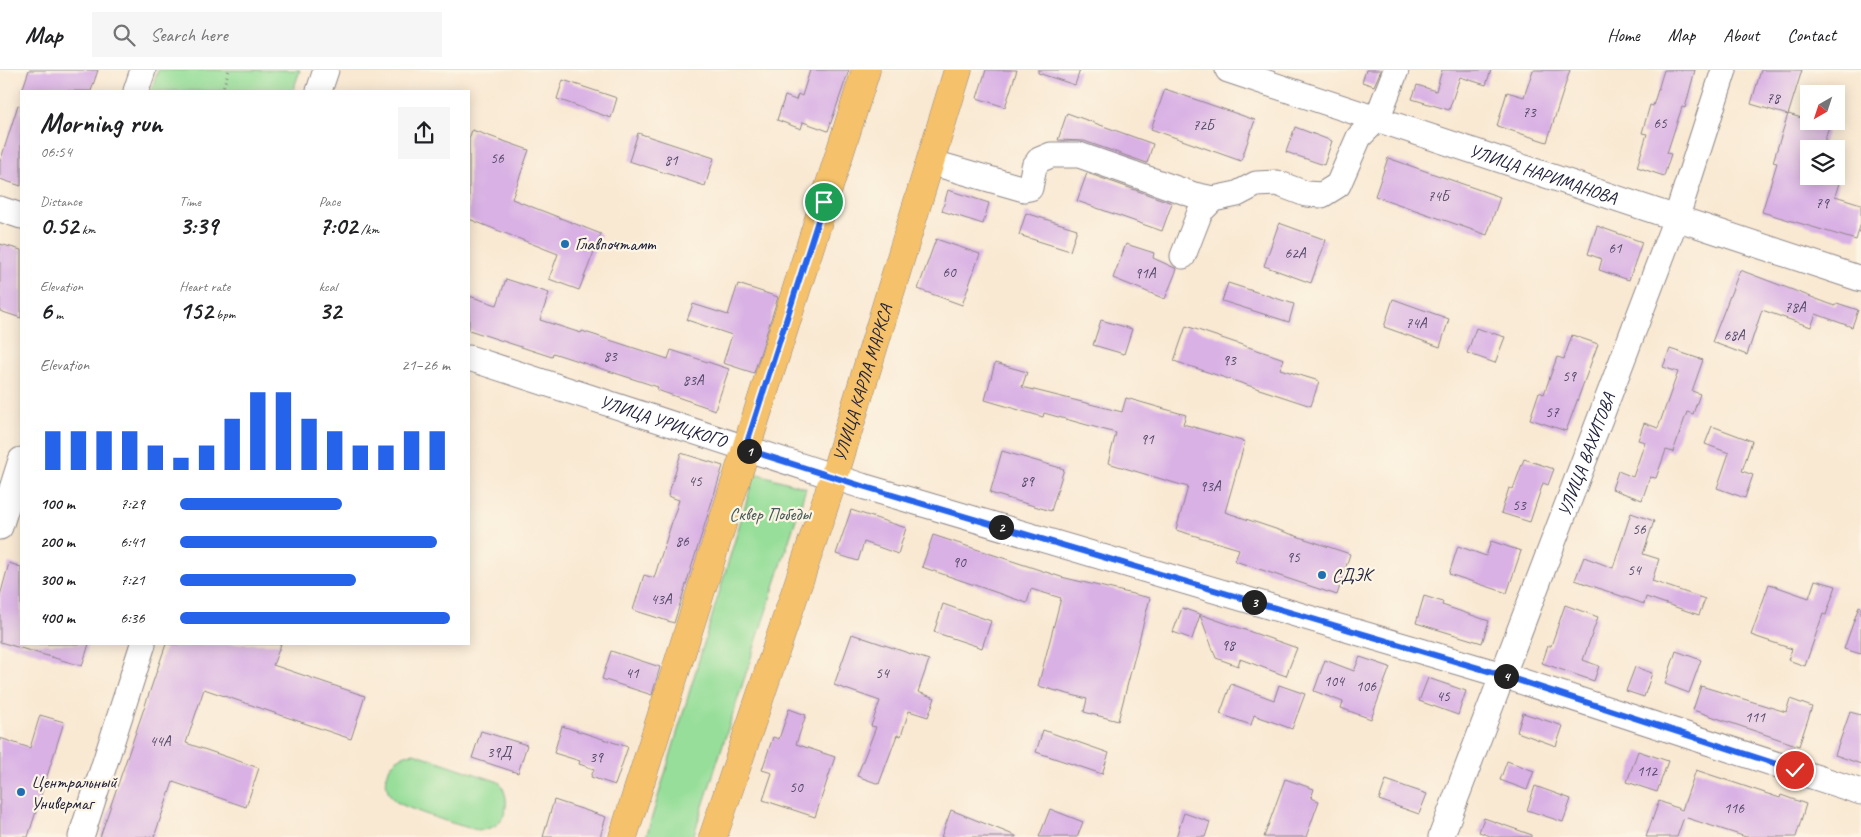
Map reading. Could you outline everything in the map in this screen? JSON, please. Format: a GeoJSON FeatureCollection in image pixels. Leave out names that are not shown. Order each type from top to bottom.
{"type":"FeatureCollection","features":[{"type":"Feature","properties":{"kind":"main road"},"geometry":{"type":"LineString","coordinates":[[623,837],[866,70]]}},
{"type":"Feature","properties":{"kind":"main road","name":"УЛИЦА КАРЛА МАРКСА"},"geometry":{"type":"LineString","coordinates":[[713,837],[834,477],[958,70]]}},
{"type":"Feature","properties":{"kind":"street"},"geometry":{"type":"LineString","coordinates":[[136,90],[142,70]]}},
{"type":"Feature","properties":{"kind":"street"},"geometry":{"type":"LineString","coordinates":[[319,90],[326,70]]}},
{"type":"Feature","properties":{"kind":"street","name":"УЛИЦА НАРИМАНОВА"},"geometry":{"type":"LineString","coordinates":[[1228,70],[1284,79],[1377,119],[1861,278]]}},
{"type":"Feature","properties":{"kind":"street"},"geometry":{"type":"LineString","coordinates":[[930,162],[1024,189],[1030,188],[1034,167],[1039,160],[1051,155],[1079,155],[1194,195],[1213,199],[1237,194],[1256,184],[1278,183],[1306,194],[1322,195],[1338,185],[1359,137],[1377,119],[1396,70]]}},
{"type":"Feature","properties":{"kind":"street","name":"УЛИЦА ВАХИТОВА"},"geometry":{"type":"LineString","coordinates":[[1441,837],[1676,216],[1724,70]]}},
{"type":"Feature","properties":{"kind":"street"},"geometry":{"type":"LineString","coordinates":[[1182,256],[1200,212],[1213,199]]}},
{"type":"Feature","properties":{"kind":"street"},"geometry":{"type":"LineString","coordinates":[[0,209],[20,216]]}},
{"type":"Feature","properties":{"kind":"street","name":"УЛИЦА УРИЦКОГО"},"geometry":{"type":"LineString","coordinates":[[470,358],[834,477],[1502,675],[1861,792]]}},
{"type":"Feature","properties":{"kind":"street"},"geometry":{"type":"LineString","coordinates":[[7,527],[20,465]]}},
{"type":"Feature","properties":{"kind":"street"},"geometry":{"type":"LineString","coordinates":[[81,837],[143,645]]}},
{"type":"Feature","properties":{"kind":"path"},"geometry":{"type":"LineString","coordinates":[[222,90],[229,70]]}},
{"type":"Feature","properties":{"kind":"green space"},"geometry":{"type":"Polygon","coordinates":[[[158,70],[300,70],[293,90],[151,90],[158,70]]]}},
{"type":"Feature","properties":{"kind":"green space","name":"Сквер Победы"},"geometry":{"type":"Polygon","coordinates":[[[755,473],[806,488],[693,837],[646,837],[755,473]]]}},
{"type":"Feature","properties":{"kind":"green space"},"geometry":{"type":"Polygon","coordinates":[[[414,753],[499,782],[506,797],[505,812],[502,819],[496,825],[489,828],[474,829],[421,813],[394,800],[388,791],[386,783],[390,768],[398,759],[414,753]]]}},
{"type":"Feature","properties":{"kind":"building"},"geometry":{"type":"Polygon","coordinates":[[[29,70],[98,70],[91,90],[22,90],[29,70]]]}},
{"type":"Feature","properties":{"kind":"building"},"geometry":{"type":"Polygon","coordinates":[[[810,70],[849,70],[828,131],[803,122],[801,129],[777,120],[785,96],[796,100],[798,94],[802,96],[810,70]]]}},
{"type":"Feature","properties":{"kind":"building"},"geometry":{"type":"Polygon","coordinates":[[[986,70],[1017,70],[1005,107],[977,98],[986,70]]]}},
{"type":"Feature","properties":{"kind":"building"},"geometry":{"type":"Polygon","coordinates":[[[1038,70],[1080,70],[1075,85],[1038,73],[1038,70]]]}},
{"type":"Feature","properties":{"kind":"building"},"geometry":{"type":"Polygon","coordinates":[[[1366,70],[1381,70],[1374,86],[1362,82],[1366,70]]]}},
{"type":"Feature","properties":{"kind":"building"},"geometry":{"type":"Polygon","coordinates":[[[1442,70],[1491,70],[1486,85],[1460,77],[1449,110],[1412,99],[1417,85],[1436,91],[1442,70]]]}},
{"type":"Feature","properties":{"kind":"building"},"geometry":{"type":"Polygon","coordinates":[[[1533,70],[1570,70],[1547,142],[1497,126],[1507,92],[1524,97],[1533,70]]]}},
{"type":"Feature","properties":{"kind":"building"},"geometry":{"type":"Polygon","coordinates":[[[1664,70],[1695,70],[1685,108],[1682,107],[1667,153],[1671,154],[1664,176],[1637,167],[1647,134],[1642,133],[1650,105],[1653,106],[1664,70]]]}},
{"type":"Feature","properties":{"kind":"building"},"geometry":{"type":"Polygon","coordinates":[[[1761,70],[1802,70],[1788,115],[1751,104],[1761,70]]]}},
{"type":"Feature","properties":{"kind":"building"},"geometry":{"type":"Polygon","coordinates":[[[563,80],[617,98],[611,118],[557,99],[563,80]]]}},
{"type":"Feature","properties":{"kind":"building"},"geometry":{"type":"Polygon","coordinates":[[[1165,89],[1255,120],[1241,161],[1151,129],[1165,89]]]}},
{"type":"Feature","properties":{"kind":"building"},"geometry":{"type":"Polygon","coordinates":[[[18,105],[20,106],[20,186],[0,179],[0,162],[18,105]]]}},
{"type":"Feature","properties":{"kind":"building"},"geometry":{"type":"Polygon","coordinates":[[[1067,113],[1153,144],[1147,163],[1084,141],[1058,140],[1067,113]]]}},
{"type":"Feature","properties":{"kind":"building"},"geometry":{"type":"Polygon","coordinates":[[[1788,114],[1800,118],[1800,130],[1828,130],[1825,140],[1800,140],[1800,185],[1838,185],[1835,196],[1861,204],[1861,223],[1856,240],[1762,212],[1777,163],[1773,162],[1788,114]]]}},
{"type":"Feature","properties":{"kind":"building"},"geometry":{"type":"Polygon","coordinates":[[[1295,127],[1332,141],[1324,165],[1286,152],[1295,127]]]}},
{"type":"Feature","properties":{"kind":"building","name":"Главпочтамт"},"geometry":{"type":"Polygon","coordinates":[[[472,130],[529,150],[512,199],[601,234],[579,290],[549,279],[558,254],[470,219],[470,136],[472,130]]]}},
{"type":"Feature","properties":{"kind":"building"},"geometry":{"type":"Polygon","coordinates":[[[638,133],[714,158],[705,186],[629,161],[638,133]]]}},
{"type":"Feature","properties":{"kind":"building"},"geometry":{"type":"Polygon","coordinates":[[[1388,158],[1500,197],[1487,235],[1375,196],[1388,158]]]}},
{"type":"Feature","properties":{"kind":"building"},"geometry":{"type":"Polygon","coordinates":[[[1087,173],[1172,203],[1162,231],[1077,201],[1087,173]]]}},
{"type":"Feature","properties":{"kind":"building"},"geometry":{"type":"Polygon","coordinates":[[[948,190],[989,203],[983,224],[942,211],[948,190]]]}},
{"type":"Feature","properties":{"kind":"building"},"geometry":{"type":"Polygon","coordinates":[[[1026,213],[1077,229],[1070,251],[1019,235],[1026,213]]]}},
{"type":"Feature","properties":{"kind":"building"},"geometry":{"type":"Polygon","coordinates":[[[1279,223],[1326,240],[1311,283],[1264,266],[1279,223]]]}},
{"type":"Feature","properties":{"kind":"building"},"geometry":{"type":"Polygon","coordinates":[[[1597,226],[1642,242],[1629,280],[1599,270],[1602,259],[1588,254],[1597,226]]]}},
{"type":"Feature","properties":{"kind":"building"},"geometry":{"type":"Polygon","coordinates":[[[936,239],[980,254],[962,305],[918,289],[936,239]]]}},
{"type":"Feature","properties":{"kind":"building"},"geometry":{"type":"Polygon","coordinates":[[[0,244],[20,250],[20,318],[0,311],[0,244]]]}},
{"type":"Feature","properties":{"kind":"building"},"geometry":{"type":"Polygon","coordinates":[[[1126,244],[1154,253],[1153,258],[1177,269],[1165,299],[1113,278],[1126,244]]]}},
{"type":"Feature","properties":{"kind":"building"},"geometry":{"type":"Polygon","coordinates":[[[1740,270],[1835,306],[1837,303],[1858,310],[1852,327],[1816,314],[1811,327],[1762,310],[1747,355],[1712,342],[1740,270]]]}},
{"type":"Feature","properties":{"kind":"building"},"geometry":{"type":"Polygon","coordinates":[[[506,279],[549,293],[540,320],[581,333],[582,331],[668,359],[671,350],[729,369],[715,410],[657,390],[658,387],[553,353],[552,357],[470,330],[470,296],[497,305],[506,279]]]}},
{"type":"Feature","properties":{"kind":"building"},"geometry":{"type":"Polygon","coordinates":[[[1228,283],[1294,304],[1289,322],[1222,301],[1228,283]]]}},
{"type":"Feature","properties":{"kind":"building"},"geometry":{"type":"Polygon","coordinates":[[[738,284],[778,297],[754,373],[723,363],[732,335],[687,320],[693,304],[728,315],[738,284]]]}},
{"type":"Feature","properties":{"kind":"building"},"geometry":{"type":"Polygon","coordinates":[[[1393,299],[1449,319],[1440,347],[1384,327],[1393,299]]]}},
{"type":"Feature","properties":{"kind":"building"},"geometry":{"type":"Polygon","coordinates":[[[1101,320],[1132,329],[1124,354],[1093,345],[1101,320]]]}},
{"type":"Feature","properties":{"kind":"building"},"geometry":{"type":"Polygon","coordinates":[[[1186,326],[1284,359],[1280,369],[1319,381],[1311,406],[1174,361],[1186,326]]]}},
{"type":"Feature","properties":{"kind":"building"},"geometry":{"type":"Polygon","coordinates":[[[1476,328],[1505,337],[1495,363],[1467,353],[1476,328]]]}},
{"type":"Feature","properties":{"kind":"building"},"geometry":{"type":"Polygon","coordinates":[[[1572,335],[1598,344],[1566,431],[1530,419],[1539,392],[1544,394],[1557,357],[1564,359],[1572,335]]]}},
{"type":"Feature","properties":{"kind":"building"},"geometry":{"type":"Polygon","coordinates":[[[1670,349],[1703,360],[1692,391],[1700,394],[1693,414],[1687,412],[1673,452],[1666,450],[1656,478],[1650,477],[1642,500],[1612,489],[1618,471],[1633,477],[1645,442],[1638,440],[1644,423],[1658,428],[1678,372],[1663,367],[1670,349]]]}},
{"type":"Feature","properties":{"kind":"building"},"geometry":{"type":"Polygon","coordinates":[[[995,363],[1027,372],[1022,387],[1122,412],[1126,398],[1186,415],[1183,424],[1245,442],[1225,512],[1350,554],[1337,595],[1235,561],[1239,549],[1176,530],[1188,487],[1108,463],[1116,433],[1044,413],[1043,417],[985,400],[995,363]]]}},
{"type":"Feature","properties":{"kind":"building"},"geometry":{"type":"Polygon","coordinates":[[[1712,426],[1752,441],[1742,471],[1753,475],[1745,498],[1717,488],[1729,453],[1705,444],[1712,426]]]}},
{"type":"Feature","properties":{"kind":"building"},"geometry":{"type":"Polygon","coordinates":[[[1002,451],[1064,469],[1051,511],[990,493],[1002,451]]]}},
{"type":"Feature","properties":{"kind":"building"},"geometry":{"type":"Polygon","coordinates":[[[681,453],[723,466],[674,623],[633,610],[644,575],[654,578],[679,500],[668,496],[681,453]]]}},
{"type":"Feature","properties":{"kind":"building"},"geometry":{"type":"Polygon","coordinates":[[[1524,459],[1554,469],[1548,485],[1543,483],[1530,522],[1501,513],[1509,488],[1513,489],[1524,459]]]}},
{"type":"Feature","properties":{"kind":"building"},"geometry":{"type":"Polygon","coordinates":[[[851,510],[906,528],[898,554],[864,542],[858,561],[836,554],[851,510]]]}},
{"type":"Feature","properties":{"kind":"building"},"geometry":{"type":"Polygon","coordinates":[[[1631,513],[1654,521],[1643,554],[1659,559],[1652,581],[1705,599],[1699,615],[1646,597],[1644,604],[1575,580],[1584,557],[1613,568],[1631,513]]]}},
{"type":"Feature","properties":{"kind":"building"},"geometry":{"type":"Polygon","coordinates":[[[933,535],[1061,577],[1150,598],[1118,721],[1084,712],[1087,699],[1038,686],[1061,598],[1031,589],[1027,603],[922,567],[933,535]]]}},
{"type":"Feature","properties":{"kind":"building"},"geometry":{"type":"Polygon","coordinates":[[[1491,541],[1521,551],[1507,593],[1449,574],[1458,546],[1486,556],[1491,541]]]}},
{"type":"Feature","properties":{"kind":"building"},"geometry":{"type":"Polygon","coordinates":[[[9,563],[20,567],[20,645],[89,645],[82,666],[0,642],[0,596],[9,563]]]}},
{"type":"Feature","properties":{"kind":"building"},"geometry":{"type":"Polygon","coordinates":[[[1815,580],[1836,586],[1826,615],[1823,614],[1805,666],[1788,660],[1792,649],[1751,635],[1769,584],[1809,598],[1815,580]]]}},
{"type":"Feature","properties":{"kind":"building"},"geometry":{"type":"Polygon","coordinates":[[[1424,596],[1443,602],[1442,605],[1489,621],[1482,643],[1416,623],[1424,596]]]}},
{"type":"Feature","properties":{"kind":"building"},"geometry":{"type":"Polygon","coordinates":[[[943,604],[991,621],[982,648],[934,632],[943,604]]]}},
{"type":"Feature","properties":{"kind":"building"},"geometry":{"type":"Polygon","coordinates":[[[1565,605],[1598,617],[1583,660],[1599,666],[1594,681],[1542,663],[1548,646],[1551,646],[1565,605]]]}},
{"type":"Feature","properties":{"kind":"building"},"geometry":{"type":"Polygon","coordinates":[[[1859,606],[1861,607],[1861,654],[1844,649],[1859,606]]]}},
{"type":"Feature","properties":{"kind":"building"},"geometry":{"type":"Polygon","coordinates":[[[1182,608],[1297,648],[1286,676],[1240,659],[1238,666],[1216,658],[1200,615],[1192,639],[1173,632],[1182,608]]]}},
{"type":"Feature","properties":{"kind":"building"},"geometry":{"type":"Polygon","coordinates":[[[852,634],[929,660],[918,692],[935,698],[928,717],[909,711],[901,736],[897,735],[879,784],[857,776],[876,727],[871,726],[880,701],[834,685],[852,634]]]}},
{"type":"Feature","properties":{"kind":"building"},"geometry":{"type":"Polygon","coordinates":[[[166,645],[281,645],[273,665],[365,696],[351,739],[204,689],[186,743],[259,768],[246,807],[173,782],[154,837],[100,837],[166,645]]]}},
{"type":"Feature","properties":{"kind":"building"},"geometry":{"type":"Polygon","coordinates":[[[611,651],[660,667],[652,695],[602,679],[611,651]]]}},
{"type":"Feature","properties":{"kind":"building"},"geometry":{"type":"Polygon","coordinates":[[[1676,651],[1701,660],[1689,693],[1665,684],[1676,651]]]}},
{"type":"Feature","properties":{"kind":"building"},"geometry":{"type":"Polygon","coordinates":[[[1360,657],[1390,667],[1371,719],[1341,708],[1343,702],[1314,691],[1325,660],[1354,671],[1360,657]]]}},
{"type":"Feature","properties":{"kind":"building"},"geometry":{"type":"Polygon","coordinates":[[[1635,667],[1652,673],[1644,697],[1626,691],[1635,667]]]}},
{"type":"Feature","properties":{"kind":"building"},"geometry":{"type":"Polygon","coordinates":[[[1428,678],[1466,691],[1458,715],[1419,701],[1428,678]]]}},
{"type":"Feature","properties":{"kind":"building"},"geometry":{"type":"Polygon","coordinates":[[[1231,684],[1274,700],[1279,685],[1305,694],[1292,729],[1254,715],[1251,725],[1220,714],[1231,684]]]}},
{"type":"Feature","properties":{"kind":"building"},"geometry":{"type":"Polygon","coordinates":[[[1701,686],[1786,712],[1790,699],[1812,707],[1799,746],[1693,710],[1701,686]]]}},
{"type":"Feature","properties":{"kind":"building"},"geometry":{"type":"Polygon","coordinates":[[[789,709],[806,715],[796,744],[835,757],[815,817],[763,800],[772,773],[762,770],[773,737],[779,739],[789,709]]]}},
{"type":"Feature","properties":{"kind":"building"},"geometry":{"type":"Polygon","coordinates":[[[1850,712],[1861,715],[1861,764],[1835,755],[1850,712]]]}},
{"type":"Feature","properties":{"kind":"building"},"geometry":{"type":"Polygon","coordinates":[[[1523,713],[1563,726],[1556,746],[1517,732],[1523,713]]]}},
{"type":"Feature","properties":{"kind":"building","name":"Центральный Универмаг"},"geometry":{"type":"Polygon","coordinates":[[[40,715],[64,722],[28,837],[0,837],[0,738],[30,748],[40,715]]]}},
{"type":"Feature","properties":{"kind":"building"},"geometry":{"type":"Polygon","coordinates":[[[562,726],[628,747],[615,785],[591,777],[594,769],[579,764],[580,761],[554,753],[562,726]]]}},
{"type":"Feature","properties":{"kind":"building"},"geometry":{"type":"Polygon","coordinates":[[[1043,730],[1109,753],[1102,774],[1036,752],[1043,730]]]}},
{"type":"Feature","properties":{"kind":"building"},"geometry":{"type":"Polygon","coordinates":[[[481,731],[527,745],[518,773],[472,758],[481,731]]]}},
{"type":"Feature","properties":{"kind":"building"},"geometry":{"type":"Polygon","coordinates":[[[1638,751],[1668,761],[1657,792],[1627,782],[1638,751]]]}},
{"type":"Feature","properties":{"kind":"building"},"geometry":{"type":"Polygon","coordinates":[[[1507,761],[1534,771],[1527,790],[1500,780],[1507,761]]]}},
{"type":"Feature","properties":{"kind":"building"},"geometry":{"type":"Polygon","coordinates":[[[1696,770],[1780,798],[1781,795],[1806,804],[1796,837],[1746,837],[1684,817],[1677,837],[1646,837],[1659,801],[1682,810],[1696,770]]]}},
{"type":"Feature","properties":{"kind":"building"},"geometry":{"type":"Polygon","coordinates":[[[1285,779],[1314,789],[1311,798],[1319,801],[1306,837],[1264,837],[1285,779]]]}},
{"type":"Feature","properties":{"kind":"building"},"geometry":{"type":"Polygon","coordinates":[[[1386,780],[1427,794],[1419,814],[1379,800],[1386,780]]]}},
{"type":"Feature","properties":{"kind":"building"},"geometry":{"type":"Polygon","coordinates":[[[1535,786],[1571,799],[1563,822],[1527,810],[1535,786]]]}},
{"type":"Feature","properties":{"kind":"building"},"geometry":{"type":"Polygon","coordinates":[[[554,800],[606,817],[600,837],[543,837],[554,800]]]}},
{"type":"Feature","properties":{"kind":"building"},"geometry":{"type":"Polygon","coordinates":[[[1050,809],[1083,822],[1077,837],[1039,837],[1050,809]]]}},
{"type":"Feature","properties":{"kind":"building"},"geometry":{"type":"Polygon","coordinates":[[[951,810],[1016,836],[1016,837],[941,837],[951,810]]]}},
{"type":"Feature","properties":{"kind":"building"},"geometry":{"type":"Polygon","coordinates":[[[1184,813],[1210,822],[1205,837],[1176,837],[1184,813]]]}},
{"type":"Feature","properties":{"kind":"building"},"geometry":{"type":"Polygon","coordinates":[[[1484,818],[1532,835],[1532,837],[1493,837],[1479,832],[1484,818]]]}},
{"type":"Feature","properties":{"kind":"place","name":"Главпочтамт"},"geometry":{"type":"Point","coordinates":[565,244]}},
{"type":"Feature","properties":{"kind":"place","name":"СДЭК"},"geometry":{"type":"Point","coordinates":[1322,575]}},
{"type":"Feature","properties":{"kind":"place","name":"Центральный Универмаг"},"geometry":{"type":"Point","coordinates":[21,792]}},
{"type":"Feature","properties":{"kind":"route"},"geometry":{"type":"LineString","coordinates":[[824,202],[745,449],[862,486],[1502,675],[1795,770]]}}]}
